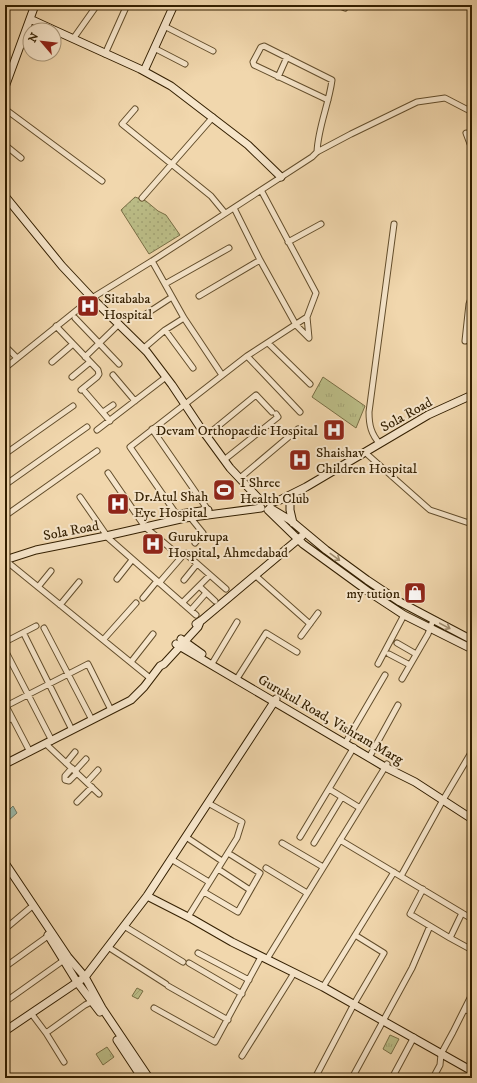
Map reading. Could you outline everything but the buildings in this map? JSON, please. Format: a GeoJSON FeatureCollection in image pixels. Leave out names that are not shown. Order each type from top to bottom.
{"type":"FeatureCollection","features":[{"type":"Feature","properties":{"kind":"street"},"geometry":{"type":"LineString","coordinates":[[5,87],[35,5]]}},
{"type":"Feature","properties":{"kind":"street"},"geometry":{"type":"LineString","coordinates":[[73,39],[97,5]]}},
{"type":"Feature","properties":{"kind":"street"},"geometry":{"type":"LineString","coordinates":[[105,54],[127,5]]}},
{"type":"Feature","properties":{"kind":"street"},"geometry":{"type":"LineString","coordinates":[[144,71],[174,5]]}},
{"type":"Feature","properties":{"kind":"street"},"geometry":{"type":"LineString","coordinates":[[338,5],[345,8]]}},
{"type":"Feature","properties":{"kind":"street"},"geometry":{"type":"LineString","coordinates":[[30,19],[37,22]]}},
{"type":"Feature","properties":{"kind":"street"},"geometry":{"type":"LineString","coordinates":[[164,26],[213,51]]}},
{"type":"Feature","properties":{"kind":"street"},"geometry":{"type":"LineString","coordinates":[[62,34],[144,71],[171,86],[248,145],[281,177]]}},
{"type":"Feature","properties":{"kind":"street"},"geometry":{"type":"LineString","coordinates":[[317,152],[318,135],[328,100],[332,80],[262,46],[261,47],[253,62],[254,66],[328,100]]}},
{"type":"Feature","properties":{"kind":"street"},"geometry":{"type":"LineString","coordinates":[[154,48],[185,64]]}},
{"type":"Feature","properties":{"kind":"street"},"geometry":{"type":"LineString","coordinates":[[278,77],[287,58]]}},
{"type":"Feature","properties":{"kind":"street"},"geometry":{"type":"LineString","coordinates":[[5,368],[92,298],[225,214],[312,157],[317,152],[417,102],[445,98],[472,112]]}},
{"type":"Feature","properties":{"kind":"street"},"geometry":{"type":"LineString","coordinates":[[5,109],[102,181]]}},
{"type":"Feature","properties":{"kind":"street"},"geometry":{"type":"LineString","coordinates":[[135,109],[122,124],[211,196],[225,214]]}},
{"type":"Feature","properties":{"kind":"street"},"geometry":{"type":"LineString","coordinates":[[142,198],[212,117]]}},
{"type":"Feature","properties":{"kind":"street"},"geometry":{"type":"LineString","coordinates":[[466,133],[472,148]]}},
{"type":"Feature","properties":{"kind":"street"},"geometry":{"type":"LineString","coordinates":[[5,146],[21,158]]}},
{"type":"Feature","properties":{"kind":"street"},"geometry":{"type":"LineString","coordinates":[[234,208],[260,260],[296,325],[309,338],[307,317],[316,293],[261,190]]}},
{"type":"Feature","properties":{"kind":"street"},"geometry":{"type":"LineString","coordinates":[[5,196],[62,266],[92,298],[144,348],[224,460],[299,540],[329,564],[404,615],[472,649]]}},
{"type":"Feature","properties":{"kind":"street"},"geometry":{"type":"LineString","coordinates":[[288,242],[321,224]]}},
{"type":"Feature","properties":{"kind":"street"},"geometry":{"type":"LineString","coordinates":[[380,444],[371,430],[369,412],[394,224]]}},
{"type":"Feature","properties":{"kind":"street"},"geometry":{"type":"LineString","coordinates":[[165,284],[229,248]]}},
{"type":"Feature","properties":{"kind":"street"},"geometry":{"type":"LineString","coordinates":[[199,296],[260,260]]}},
{"type":"Feature","properties":{"kind":"street"},"geometry":{"type":"LineString","coordinates":[[152,261],[184,318],[222,375]]}},
{"type":"Feature","properties":{"kind":"street"},"geometry":{"type":"LineString","coordinates":[[465,341],[469,304],[472,296]]}},
{"type":"Feature","properties":{"kind":"street"},"geometry":{"type":"LineString","coordinates":[[146,314],[172,297]]}},
{"type":"Feature","properties":{"kind":"street"},"geometry":{"type":"LineString","coordinates":[[177,515],[130,447],[247,356],[307,317]]}},
{"type":"Feature","properties":{"kind":"street"},"geometry":{"type":"LineString","coordinates":[[75,318],[119,364]]}},
{"type":"Feature","properties":{"kind":"street"},"geometry":{"type":"LineString","coordinates":[[144,348],[165,330],[184,318]]}},
{"type":"Feature","properties":{"kind":"street"},"geometry":{"type":"LineString","coordinates":[[85,357],[119,324]]}},
{"type":"Feature","properties":{"kind":"street"},"geometry":{"type":"LineString","coordinates":[[56,326],[98,370],[99,374],[97,377],[83,391],[110,421]]}},
{"type":"Feature","properties":{"kind":"street"},"geometry":{"type":"LineString","coordinates":[[165,330],[193,368]]}},
{"type":"Feature","properties":{"kind":"street"},"geometry":{"type":"LineString","coordinates":[[268,342],[310,384]]}},
{"type":"Feature","properties":{"kind":"street"},"geometry":{"type":"LineString","coordinates":[[52,362],[73,344]]}},
{"type":"Feature","properties":{"kind":"street"},"geometry":{"type":"LineString","coordinates":[[5,346],[17,358]]}},
{"type":"Feature","properties":{"kind":"street"},"geometry":{"type":"LineString","coordinates":[[247,356],[300,412]]}},
{"type":"Feature","properties":{"kind":"street"},"geometry":{"type":"LineString","coordinates":[[72,377],[90,362]]}},
{"type":"Feature","properties":{"kind":"street"},"geometry":{"type":"LineString","coordinates":[[112,375],[135,401]]}},
{"type":"Feature","properties":{"kind":"street"},"geometry":{"type":"LineString","coordinates":[[97,430],[166,377]]}},
{"type":"Feature","properties":{"kind":"street"},"geometry":{"type":"LineString","coordinates":[[206,436],[256,395],[278,417],[224,460]]}},
{"type":"Feature","properties":{"kind":"street","name":"Sola Road"},"geometry":{"type":"LineString","coordinates":[[144,525],[177,515],[208,510],[242,505],[266,506],[306,487],[428,415],[472,395]]}},
{"type":"Feature","properties":{"kind":"street","name":"Sola Road"},"geometry":{"type":"LineString","coordinates":[[5,560],[36,550],[144,525],[282,503],[308,491],[426,420],[472,399]]}},
{"type":"Feature","properties":{"kind":"street"},"geometry":{"type":"LineString","coordinates":[[103,412],[113,404]]}},
{"type":"Feature","properties":{"kind":"street"},"geometry":{"type":"LineString","coordinates":[[5,454],[73,406]]}},
{"type":"Feature","properties":{"kind":"street"},"geometry":{"type":"LineString","coordinates":[[5,485],[87,427]]}},
{"type":"Feature","properties":{"kind":"street"},"geometry":{"type":"LineString","coordinates":[[152,429],[208,510]]}},
{"type":"Feature","properties":{"kind":"street"},"geometry":{"type":"LineString","coordinates":[[240,478],[298,430]]}},
{"type":"Feature","properties":{"kind":"street"},"geometry":{"type":"LineString","coordinates":[[5,516],[97,451]]}},
{"type":"Feature","properties":{"kind":"street"},"geometry":{"type":"LineString","coordinates":[[368,455],[430,510],[472,524]]}},
{"type":"Feature","properties":{"kind":"street"},"geometry":{"type":"LineString","coordinates":[[108,473],[144,525],[181,557]]}},
{"type":"Feature","properties":{"kind":"street"},"geometry":{"type":"LineString","coordinates":[[80,497],[105,534],[132,560],[196,615]]}},
{"type":"Feature","properties":{"kind":"street"},"geometry":{"type":"LineString","coordinates":[[290,499],[290,510],[293,523]]}},
{"type":"Feature","properties":{"kind":"street"},"geometry":{"type":"LineString","coordinates":[[266,506],[293,523],[304,533],[367,580],[400,602],[472,640]]}},
{"type":"Feature","properties":{"kind":"street"},"geometry":{"type":"LineString","coordinates":[[190,517],[203,533],[195,544]]}},
{"type":"Feature","properties":{"kind":"street"},"geometry":{"type":"LineString","coordinates":[[5,764],[131,700],[160,666],[164,664],[195,624],[200,622],[256,576],[299,540],[304,533]]}},
{"type":"Feature","properties":{"kind":"street","name":"Sola Road"},"geometry":{"type":"LineString","coordinates":[[5,555],[32,547],[105,534]]}},
{"type":"Feature","properties":{"kind":"street"},"geometry":{"type":"LineString","coordinates":[[144,598],[185,553],[226,589]]}},
{"type":"Feature","properties":{"kind":"street"},"geometry":{"type":"LineString","coordinates":[[5,560],[150,678]]}},
{"type":"Feature","properties":{"kind":"street"},"geometry":{"type":"LineString","coordinates":[[117,579],[132,560]]}},
{"type":"Feature","properties":{"kind":"street"},"geometry":{"type":"LineString","coordinates":[[184,580],[197,564]]}},
{"type":"Feature","properties":{"kind":"street"},"geometry":{"type":"LineString","coordinates":[[38,587],[51,571]]}},
{"type":"Feature","properties":{"kind":"street"},"geometry":{"type":"LineString","coordinates":[[182,603],[210,575]]}},
{"type":"Feature","properties":{"kind":"street"},"geometry":{"type":"LineString","coordinates":[[256,576],[310,624]]}},
{"type":"Feature","properties":{"kind":"street"},"geometry":{"type":"LineString","coordinates":[[60,605],[79,582]]}},
{"type":"Feature","properties":{"kind":"street"},"geometry":{"type":"LineString","coordinates":[[199,586],[215,601]]}},
{"type":"Feature","properties":{"kind":"street"},"geometry":{"type":"LineString","coordinates":[[191,610],[206,592]]}},
{"type":"Feature","properties":{"kind":"street"},"geometry":{"type":"LineString","coordinates":[[104,640],[136,603]]}},
{"type":"Feature","properties":{"kind":"street"},"geometry":{"type":"LineString","coordinates":[[301,636],[318,613]]}},
{"type":"Feature","properties":{"kind":"street"},"geometry":{"type":"LineString","coordinates":[[378,664],[404,615]]}},
{"type":"Feature","properties":{"kind":"street"},"geometry":{"type":"LineString","coordinates":[[402,679],[433,620]]}},
{"type":"Feature","properties":{"kind":"street"},"geometry":{"type":"LineString","coordinates":[[213,662],[237,622]]}},
{"type":"Feature","properties":{"kind":"street"},"geometry":{"type":"LineString","coordinates":[[5,634],[7,641],[36,626]]}},
{"type":"Feature","properties":{"kind":"street"},"geometry":{"type":"LineString","coordinates":[[44,628],[92,720]]}},
{"type":"Feature","properties":{"kind":"street"},"geometry":{"type":"LineString","coordinates":[[238,677],[266,633],[297,652]]}},
{"type":"Feature","properties":{"kind":"street"},"geometry":{"type":"LineString","coordinates":[[131,662],[153,634]]}},
{"type":"Feature","properties":{"kind":"street"},"geometry":{"type":"LineString","coordinates":[[25,636],[72,730]]}},
{"type":"Feature","properties":{"kind":"street","name":"Gurukul Road, Vishram Marg"},"geometry":{"type":"LineString","coordinates":[[180,642],[275,701],[347,740],[386,765]]}},
{"type":"Feature","properties":{"kind":"street","name":"Gurukul Road, Vishram Marg"},"geometry":{"type":"LineString","coordinates":[[180,642],[275,701],[472,816]]}},
{"type":"Feature","properties":{"kind":"street"},"geometry":{"type":"LineString","coordinates":[[397,643],[416,654]]}},
{"type":"Feature","properties":{"kind":"street"},"geometry":{"type":"LineString","coordinates":[[5,650],[49,742],[66,763],[99,794]]}},
{"type":"Feature","properties":{"kind":"street"},"geometry":{"type":"LineString","coordinates":[[390,654],[410,666]]}},
{"type":"Feature","properties":{"kind":"street"},"geometry":{"type":"LineString","coordinates":[[30,752],[6,704],[88,664],[111,710]]}},
{"type":"Feature","properties":{"kind":"street"},"geometry":{"type":"LineString","coordinates":[[347,740],[386,675]]}},
{"type":"Feature","properties":{"kind":"street"},"geometry":{"type":"LineString","coordinates":[[5,1031],[85,977],[147,896],[275,701]]}},
{"type":"Feature","properties":{"kind":"street"},"geometry":{"type":"LineString","coordinates":[[371,754],[398,705]]}},
{"type":"Feature","properties":{"kind":"street"},"geometry":{"type":"LineString","coordinates":[[5,722],[12,718]]}},
{"type":"Feature","properties":{"kind":"street"},"geometry":{"type":"LineString","coordinates":[[300,837],[354,747]]}},
{"type":"Feature","properties":{"kind":"street"},"geometry":{"type":"LineString","coordinates":[[401,876],[472,751]]}},
{"type":"Feature","properties":{"kind":"street"},"geometry":{"type":"LineString","coordinates":[[66,763],[75,752]]}},
{"type":"Feature","properties":{"kind":"street"},"geometry":{"type":"LineString","coordinates":[[75,771],[86,759]]}},
{"type":"Feature","properties":{"kind":"street"},"geometry":{"type":"LineString","coordinates":[[154,1008],[215,1042],[249,980],[308,893],[386,765]]}},
{"type":"Feature","properties":{"kind":"street"},"geometry":{"type":"LineString","coordinates":[[87,782],[98,770]]}},
{"type":"Feature","properties":{"kind":"street"},"geometry":{"type":"LineString","coordinates":[[77,802],[92,787]]}},
{"type":"Feature","properties":{"kind":"street"},"geometry":{"type":"LineString","coordinates":[[329,789],[360,808]]}},
{"type":"Feature","properties":{"kind":"street"},"geometry":{"type":"LineString","coordinates":[[314,843],[342,797]]}},
{"type":"Feature","properties":{"kind":"street","name":"Gurukul Road, Vishram Marg"},"geometry":{"type":"LineString","coordinates":[[444,799],[472,819]]}},
{"type":"Feature","properties":{"kind":"street"},"geometry":{"type":"LineString","coordinates":[[188,917],[237,838],[242,822],[208,803]]}},
{"type":"Feature","properties":{"kind":"street"},"geometry":{"type":"LineString","coordinates":[[186,836],[222,861]]}},
{"type":"Feature","properties":{"kind":"street"},"geometry":{"type":"LineString","coordinates":[[340,840],[471,917]]}},
{"type":"Feature","properties":{"kind":"street"},"geometry":{"type":"LineString","coordinates":[[282,843],[323,867]]}},
{"type":"Feature","properties":{"kind":"street"},"geometry":{"type":"LineString","coordinates":[[204,892],[238,912],[260,873],[228,853]]}},
{"type":"Feature","properties":{"kind":"street"},"geometry":{"type":"LineString","coordinates":[[171,859],[210,882]]}},
{"type":"Feature","properties":{"kind":"street"},"geometry":{"type":"LineString","coordinates":[[5,863],[68,957],[85,977],[102,1008],[149,1078]]}},
{"type":"Feature","properties":{"kind":"street"},"geometry":{"type":"LineString","coordinates":[[266,868],[308,893]]}},
{"type":"Feature","properties":{"kind":"street"},"geometry":{"type":"LineString","coordinates":[[218,869],[250,890]]}},
{"type":"Feature","properties":{"kind":"street"},"geometry":{"type":"LineString","coordinates":[[5,870],[77,982],[92,1002],[142,1078]]}},
{"type":"Feature","properties":{"kind":"street"},"geometry":{"type":"LineString","coordinates":[[323,987],[394,872]]}},
{"type":"Feature","properties":{"kind":"street"},"geometry":{"type":"LineString","coordinates":[[423,889],[410,914],[472,950]]}},
{"type":"Feature","properties":{"kind":"street"},"geometry":{"type":"LineString","coordinates":[[147,896],[264,958],[323,987],[472,1071]]}},
{"type":"Feature","properties":{"kind":"street"},"geometry":{"type":"LineString","coordinates":[[5,929],[30,908]]}},
{"type":"Feature","properties":{"kind":"street"},"geometry":{"type":"LineString","coordinates":[[450,938],[462,913]]}},
{"type":"Feature","properties":{"kind":"street"},"geometry":{"type":"LineString","coordinates":[[124,926],[242,994]]}},
{"type":"Feature","properties":{"kind":"street"},"geometry":{"type":"LineString","coordinates":[[352,1078],[412,968],[430,926]]}},
{"type":"Feature","properties":{"kind":"street"},"geometry":{"type":"LineString","coordinates":[[5,967],[48,936]]}},
{"type":"Feature","properties":{"kind":"street"},"geometry":{"type":"LineString","coordinates":[[315,1078],[354,1004],[384,952],[355,936]]}},
{"type":"Feature","properties":{"kind":"street"},"geometry":{"type":"LineString","coordinates":[[108,947],[167,985],[228,1020]]}},
{"type":"Feature","properties":{"kind":"street"},"geometry":{"type":"LineString","coordinates":[[198,953],[249,980]]}},
{"type":"Feature","properties":{"kind":"street"},"geometry":{"type":"LineString","coordinates":[[5,1002],[64,960]]}},
{"type":"Feature","properties":{"kind":"street"},"geometry":{"type":"LineString","coordinates":[[242,1056],[294,972]]}},
{"type":"Feature","properties":{"kind":"street"},"geometry":{"type":"LineString","coordinates":[[433,1078],[440,1065],[441,1054],[472,994]]}},
{"type":"Feature","properties":{"kind":"street"},"geometry":{"type":"LineString","coordinates":[[46,1032],[85,1004],[92,1002]]}},
{"type":"Feature","properties":{"kind":"street"},"geometry":{"type":"LineString","coordinates":[[465,1009],[472,1013]]}},
{"type":"Feature","properties":{"kind":"street"},"geometry":{"type":"LineString","coordinates":[[31,1013],[46,1032],[64,1062]]}},
{"type":"Feature","properties":{"kind":"street"},"geometry":{"type":"LineString","coordinates":[[392,1078],[414,1037]]}},
{"type":"Feature","properties":{"kind":"green space"},"geometry":{"type":"Polygon","coordinates":[[[135,197],[146,201],[158,211],[166,215],[180,235],[149,254],[121,210],[135,197]]]}},
{"type":"Feature","properties":{"kind":"green space"},"geometry":{"type":"Polygon","coordinates":[[[323,377],[365,406],[356,428],[312,397],[323,377]]]}},
{"type":"Feature","properties":{"kind":"green space"},"geometry":{"type":"Polygon","coordinates":[[[137,988],[143,991],[138,999],[132,996],[137,988]]]}},
{"type":"Feature","properties":{"kind":"green space"},"geometry":{"type":"Polygon","coordinates":[[[390,1035],[399,1039],[391,1054],[383,1049],[390,1035]]]}},
{"type":"Feature","properties":{"kind":"green space"},"geometry":{"type":"Polygon","coordinates":[[[107,1047],[114,1057],[103,1065],[96,1054],[107,1047]]]}},
{"type":"Feature","properties":{"kind":"shaded area"},"geometry":{"type":"Polygon","coordinates":[[[13,806],[17,813],[8,821],[5,818],[5,814],[13,806]]]}},
{"type":"Feature","properties":{"kind":"place","name":"Sitababa Hospital"},"geometry":{"type":"Point","coordinates":[88,306]}},
{"type":"Feature","properties":{"kind":"place","name":"Devam Orthopaedic Hospital"},"geometry":{"type":"Point","coordinates":[334,430]}},
{"type":"Feature","properties":{"kind":"place","name":"Shaishav Children Hospital"},"geometry":{"type":"Point","coordinates":[300,460]}},
{"type":"Feature","properties":{"kind":"place","name":"I Shree Health Club"},"geometry":{"type":"Point","coordinates":[224,490]}},
{"type":"Feature","properties":{"kind":"place","name":"Dr.Atul Shah Eye Hospital"},"geometry":{"type":"Point","coordinates":[118,504]}},
{"type":"Feature","properties":{"kind":"place","name":"Gurukrupa Hospital, Ahmedabad"},"geometry":{"type":"Point","coordinates":[153,544]}},
{"type":"Feature","properties":{"kind":"place","name":"my tution"},"geometry":{"type":"Point","coordinates":[415,593]}}]}
